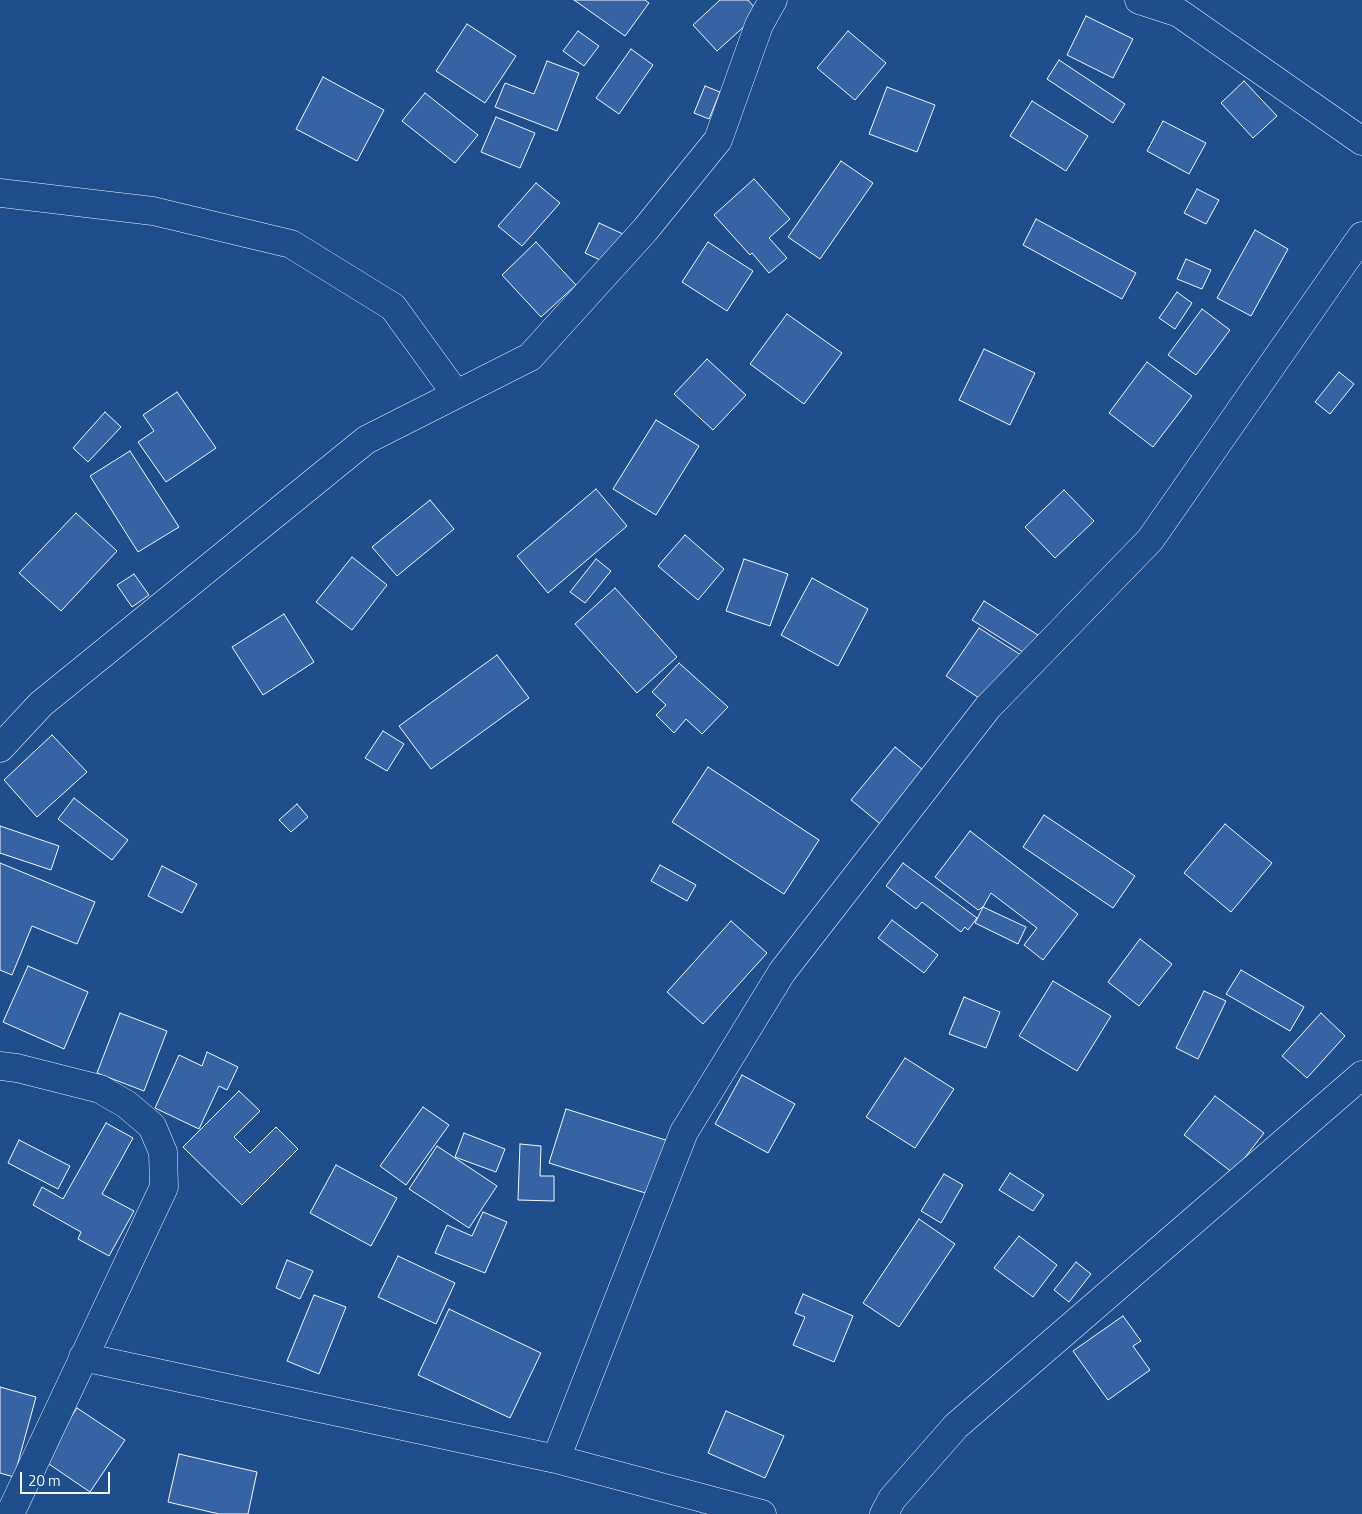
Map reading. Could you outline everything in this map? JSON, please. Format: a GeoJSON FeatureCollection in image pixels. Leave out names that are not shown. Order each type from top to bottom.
{"type":"FeatureCollection","features":[{"type":"Feature","properties":{"kind":"street"},"geometry":{"type":"LineString","coordinates":[[0,748],[41,704],[366,440],[530,357],[645,230],[718,140],[759,25],[773,0]]}},
{"type":"Feature","properties":{"kind":"street"},"geometry":{"type":"LineString","coordinates":[[1139,0],[1179,13],[1362,142]]}},
{"type":"Feature","properties":{"kind":"street"},"geometry":{"type":"LineString","coordinates":[[0,193],[153,211],[291,244],[393,307],[456,394]]}},
{"type":"Feature","properties":{"kind":"street"},"geometry":{"type":"LineString","coordinates":[[556,1459],[684,1132],[782,972],[988,707],[1150,540],[1362,236]]}},
{"type":"Feature","properties":{"kind":"street"},"geometry":{"type":"LineString","coordinates":[[0,1066],[18,1068],[100,1089],[126,1104],[152,1126],[163,1152],[164,1186],[10,1514]]}},
{"type":"Feature","properties":{"kind":"street"},"geometry":{"type":"LineString","coordinates":[[884,1514],[892,1499],[956,1426],[1362,1075]]}},
{"type":"Feature","properties":{"kind":"street"},"geometry":{"type":"LineString","coordinates":[[83,1357],[556,1459],[762,1514]]}},
{"type":"Feature","properties":{"kind":"building"},"geometry":{"type":"Polygon","coordinates":[[[574,0],[645,0],[649,3],[625,36],[574,0]]]}},
{"type":"Feature","properties":{"kind":"building"},"geometry":{"type":"Polygon","coordinates":[[[720,0],[748,0],[759,13],[717,51],[693,25],[720,0]]]}},
{"type":"Feature","properties":{"kind":"building"},"geometry":{"type":"Polygon","coordinates":[[[1086,16],[1133,39],[1113,78],[1067,55],[1086,16]]]}},
{"type":"Feature","properties":{"kind":"building"},"geometry":{"type":"Polygon","coordinates":[[[467,24],[516,56],[485,103],[436,71],[467,24]]]}},
{"type":"Feature","properties":{"kind":"building"},"geometry":{"type":"Polygon","coordinates":[[[578,31],[599,46],[584,66],[563,51],[578,31]]]}},
{"type":"Feature","properties":{"kind":"building"},"geometry":{"type":"Polygon","coordinates":[[[848,31],[886,63],[855,100],[817,68],[848,31]]]}},
{"type":"Feature","properties":{"kind":"building"},"geometry":{"type":"Polygon","coordinates":[[[631,49],[653,65],[619,114],[596,98],[631,49]]]}},
{"type":"Feature","properties":{"kind":"building"},"geometry":{"type":"Polygon","coordinates":[[[1059,60],[1125,104],[1113,123],[1047,79],[1059,60]]]}},
{"type":"Feature","properties":{"kind":"building"},"geometry":{"type":"Polygon","coordinates":[[[547,61],[579,73],[557,131],[495,107],[505,83],[534,94],[547,61]]]}},
{"type":"Feature","properties":{"kind":"building"},"geometry":{"type":"Polygon","coordinates":[[[323,77],[384,110],[357,161],[296,129],[323,77]]]}},
{"type":"Feature","properties":{"kind":"building"},"geometry":{"type":"Polygon","coordinates":[[[1244,81],[1277,116],[1253,138],[1221,103],[1244,81]]]}},
{"type":"Feature","properties":{"kind":"building"},"geometry":{"type":"Polygon","coordinates":[[[705,86],[720,92],[709,119],[694,113],[705,86]]]}},
{"type":"Feature","properties":{"kind":"building"},"geometry":{"type":"Polygon","coordinates":[[[887,87],[935,105],[917,152],[869,134],[887,87]]]}},
{"type":"Feature","properties":{"kind":"building"},"geometry":{"type":"Polygon","coordinates":[[[425,93],[478,135],[455,163],[402,121],[425,93]]]}},
{"type":"Feature","properties":{"kind":"building"},"geometry":{"type":"Polygon","coordinates":[[[1032,101],[1088,136],[1066,171],[1010,136],[1032,101]]]}},
{"type":"Feature","properties":{"kind":"building"},"geometry":{"type":"Polygon","coordinates":[[[496,117],[535,133],[520,168],[481,152],[496,117]]]}},
{"type":"Feature","properties":{"kind":"building"},"geometry":{"type":"Polygon","coordinates":[[[1163,121],[1206,143],[1189,174],[1147,151],[1163,121]]]}},
{"type":"Feature","properties":{"kind":"building"},"geometry":{"type":"Polygon","coordinates":[[[841,161],[873,183],[820,259],[788,237],[841,161]]]}},
{"type":"Feature","properties":{"kind":"building"},"geometry":{"type":"Polygon","coordinates":[[[754,179],[790,219],[769,238],[787,258],[769,273],[714,215],[754,179]]]}},
{"type":"Feature","properties":{"kind":"building"},"geometry":{"type":"Polygon","coordinates":[[[536,183],[560,203],[522,246],[498,226],[536,183]]]}},
{"type":"Feature","properties":{"kind":"building"},"geometry":{"type":"Polygon","coordinates":[[[1197,189],[1219,200],[1206,224],[1184,213],[1197,189]]]}},
{"type":"Feature","properties":{"kind":"building"},"geometry":{"type":"Polygon","coordinates":[[[1036,219],[1136,273],[1122,299],[1023,245],[1036,219]]]}},
{"type":"Feature","properties":{"kind":"building"},"geometry":{"type":"Polygon","coordinates":[[[599,223],[623,234],[609,264],[585,253],[599,223]]]}},
{"type":"Feature","properties":{"kind":"building"},"geometry":{"type":"Polygon","coordinates":[[[1255,230],[1288,249],[1251,316],[1217,298],[1255,230]]]}},
{"type":"Feature","properties":{"kind":"building"},"geometry":{"type":"Polygon","coordinates":[[[536,242],[576,285],[541,317],[502,275],[536,242]]]}},
{"type":"Feature","properties":{"kind":"building"},"geometry":{"type":"Polygon","coordinates":[[[708,242],[753,271],[727,311],[682,282],[708,242]]]}},
{"type":"Feature","properties":{"kind":"building"},"geometry":{"type":"Polygon","coordinates":[[[1186,259],[1211,270],[1202,289],[1177,279],[1186,259]]]}},
{"type":"Feature","properties":{"kind":"building"},"geometry":{"type":"Polygon","coordinates":[[[1177,292],[1192,303],[1175,329],[1159,318],[1177,292]]]}},
{"type":"Feature","properties":{"kind":"building"},"geometry":{"type":"Polygon","coordinates":[[[1202,309],[1230,330],[1196,375],[1168,355],[1202,309]]]}},
{"type":"Feature","properties":{"kind":"building"},"geometry":{"type":"Polygon","coordinates":[[[787,314],[842,353],[804,404],[750,364],[787,314]]]}},
{"type":"Feature","properties":{"kind":"building"},"geometry":{"type":"Polygon","coordinates":[[[984,349],[1035,373],[1010,425],[959,400],[984,349]]]}},
{"type":"Feature","properties":{"kind":"building"},"geometry":{"type":"Polygon","coordinates":[[[707,359],[746,395],[713,430],[674,394],[707,359]]]}},
{"type":"Feature","properties":{"kind":"building"},"geometry":{"type":"Polygon","coordinates":[[[1147,362],[1192,396],[1153,447],[1109,413],[1147,362]]]}},
{"type":"Feature","properties":{"kind":"building"},"geometry":{"type":"Polygon","coordinates":[[[1339,372],[1354,384],[1330,414],[1315,402],[1339,372]]]}},
{"type":"Feature","properties":{"kind":"building"},"geometry":{"type":"Polygon","coordinates":[[[177,392],[216,448],[166,482],[138,442],[154,431],[143,415],[177,392]]]}},
{"type":"Feature","properties":{"kind":"building"},"geometry":{"type":"Polygon","coordinates":[[[105,412],[121,427],[88,462],[73,448],[105,412]]]}},
{"type":"Feature","properties":{"kind":"building"},"geometry":{"type":"Polygon","coordinates":[[[656,420],[699,446],[656,515],[613,489],[656,420]]]}},
{"type":"Feature","properties":{"kind":"building"},"geometry":{"type":"Polygon","coordinates":[[[130,451],[179,527],[138,552],[90,476],[130,451]]]}},
{"type":"Feature","properties":{"kind":"building"},"geometry":{"type":"Polygon","coordinates":[[[596,489],[627,526],[548,593],[517,556],[596,489]]]}},
{"type":"Feature","properties":{"kind":"building"},"geometry":{"type":"Polygon","coordinates":[[[1064,490],[1094,521],[1055,558],[1025,527],[1064,490]]]}},
{"type":"Feature","properties":{"kind":"building"},"geometry":{"type":"Polygon","coordinates":[[[430,500],[454,529],[397,576],[372,547],[430,500]]]}},
{"type":"Feature","properties":{"kind":"building"},"geometry":{"type":"Polygon","coordinates":[[[76,513],[117,551],[61,611],[19,573],[76,513]]]}},
{"type":"Feature","properties":{"kind":"building"},"geometry":{"type":"Polygon","coordinates":[[[685,535],[724,569],[698,600],[658,566],[685,535]]]}},
{"type":"Feature","properties":{"kind":"building"},"geometry":{"type":"Polygon","coordinates":[[[352,557],[387,585],[352,630],[316,602],[352,557]]]}},
{"type":"Feature","properties":{"kind":"building"},"geometry":{"type":"Polygon","coordinates":[[[596,559],[611,571],[585,603],[570,592],[596,559]]]}},
{"type":"Feature","properties":{"kind":"building"},"geometry":{"type":"Polygon","coordinates":[[[744,559],[788,574],[770,626],[726,611],[744,559]]]}},
{"type":"Feature","properties":{"kind":"building"},"geometry":{"type":"Polygon","coordinates":[[[134,574],[149,595],[132,607],[117,585],[134,574]]]}},
{"type":"Feature","properties":{"kind":"building"},"geometry":{"type":"Polygon","coordinates":[[[812,578],[868,609],[838,666],[781,635],[812,578]]]}},
{"type":"Feature","properties":{"kind":"building"},"geometry":{"type":"Polygon","coordinates":[[[615,588],[677,657],[637,693],[575,624],[615,588]]]}},
{"type":"Feature","properties":{"kind":"building"},"geometry":{"type":"Polygon","coordinates":[[[984,601],[1038,635],[1026,654],[972,620],[984,601]]]}},
{"type":"Feature","properties":{"kind":"building"},"geometry":{"type":"Polygon","coordinates":[[[284,614],[314,662],[263,695],[232,647],[284,614]]]}},
{"type":"Feature","properties":{"kind":"building"},"geometry":{"type":"Polygon","coordinates":[[[979,628],[1021,655],[988,704],[946,676],[979,628]]]}},
{"type":"Feature","properties":{"kind":"building"},"geometry":{"type":"Polygon","coordinates":[[[497,655],[529,698],[431,769],[399,726],[497,655]]]}},
{"type":"Feature","properties":{"kind":"building"},"geometry":{"type":"Polygon","coordinates":[[[679,663],[728,707],[702,734],[686,719],[674,733],[656,715],[666,705],[652,692],[679,663]]]}},
{"type":"Feature","properties":{"kind":"building"},"geometry":{"type":"Polygon","coordinates":[[[383,731],[404,744],[387,771],[365,758],[383,731]]]}},
{"type":"Feature","properties":{"kind":"building"},"geometry":{"type":"Polygon","coordinates":[[[52,735],[87,772],[37,817],[4,780],[52,735]]]}},
{"type":"Feature","properties":{"kind":"building"},"geometry":{"type":"Polygon","coordinates":[[[895,747],[928,774],[884,827],[851,800],[895,747]]]}},
{"type":"Feature","properties":{"kind":"building"},"geometry":{"type":"Polygon","coordinates":[[[708,767],[819,840],[784,894],[672,822],[708,767]]]}},
{"type":"Feature","properties":{"kind":"building"},"geometry":{"type":"Polygon","coordinates":[[[74,798],[128,840],[112,860],[58,819],[74,798]]]}},
{"type":"Feature","properties":{"kind":"building"},"geometry":{"type":"Polygon","coordinates":[[[297,804],[308,817],[291,832],[279,820],[297,804]]]}},
{"type":"Feature","properties":{"kind":"building"},"geometry":{"type":"Polygon","coordinates":[[[1044,815],[1135,876],[1113,908],[1023,847],[1044,815]]]}},
{"type":"Feature","properties":{"kind":"building"},"geometry":{"type":"Polygon","coordinates":[[[1225,824],[1272,863],[1231,912],[1184,873],[1225,824]]]}},
{"type":"Feature","properties":{"kind":"building"},"geometry":{"type":"Polygon","coordinates":[[[0,826],[59,846],[51,870],[0,853],[0,826]]]}},
{"type":"Feature","properties":{"kind":"building"},"geometry":{"type":"Polygon","coordinates":[[[970,831],[1078,914],[1043,960],[1024,945],[1037,928],[991,893],[983,907],[978,910],[935,877],[970,831]]]}},
{"type":"Feature","properties":{"kind":"building"},"geometry":{"type":"Polygon","coordinates":[[[0,863],[95,902],[77,944],[32,926],[12,975],[0,970],[0,863]]]}},
{"type":"Feature","properties":{"kind":"building"},"geometry":{"type":"Polygon","coordinates":[[[903,863],[977,918],[968,930],[965,927],[961,932],[922,902],[916,909],[886,886],[903,863]]]}},
{"type":"Feature","properties":{"kind":"building"},"geometry":{"type":"Polygon","coordinates":[[[660,865],[696,885],[687,901],[651,881],[660,865]]]}},
{"type":"Feature","properties":{"kind":"building"},"geometry":{"type":"Polygon","coordinates":[[[162,866],[197,884],[182,913],[148,896],[162,866]]]}},
{"type":"Feature","properties":{"kind":"building"},"geometry":{"type":"Polygon","coordinates":[[[983,907],[1026,927],[1018,944],[975,923],[983,907]]]}},
{"type":"Feature","properties":{"kind":"building"},"geometry":{"type":"Polygon","coordinates":[[[892,920],[938,955],[924,973],[878,938],[892,920]]]}},
{"type":"Feature","properties":{"kind":"building"},"geometry":{"type":"Polygon","coordinates":[[[731,921],[767,953],[703,1024],[667,992],[731,921]]]}},
{"type":"Feature","properties":{"kind":"building"},"geometry":{"type":"Polygon","coordinates":[[[1140,939],[1172,964],[1139,1006],[1108,982],[1140,939]]]}},
{"type":"Feature","properties":{"kind":"building"},"geometry":{"type":"Polygon","coordinates":[[[28,966],[88,992],[64,1049],[3,1022],[28,966]]]}},
{"type":"Feature","properties":{"kind":"building"},"geometry":{"type":"Polygon","coordinates":[[[1241,970],[1304,1007],[1290,1031],[1226,994],[1241,970]]]}},
{"type":"Feature","properties":{"kind":"building"},"geometry":{"type":"Polygon","coordinates":[[[1053,981],[1111,1016],[1077,1071],[1019,1036],[1053,981]]]}},
{"type":"Feature","properties":{"kind":"building"},"geometry":{"type":"Polygon","coordinates":[[[1204,991],[1226,1001],[1198,1059],[1176,1048],[1204,991]]]}},
{"type":"Feature","properties":{"kind":"building"},"geometry":{"type":"Polygon","coordinates":[[[964,997],[1000,1012],[986,1048],[949,1034],[964,997]]]}},
{"type":"Feature","properties":{"kind":"building"},"geometry":{"type":"Polygon","coordinates":[[[120,1013],[167,1031],[144,1091],[97,1073],[120,1013]]]}},
{"type":"Feature","properties":{"kind":"building"},"geometry":{"type":"Polygon","coordinates":[[[1321,1013],[1345,1036],[1307,1078],[1282,1056],[1321,1013]]]}},
{"type":"Feature","properties":{"kind":"building"},"geometry":{"type":"Polygon","coordinates":[[[207,1052],[238,1067],[227,1090],[219,1086],[199,1129],[155,1108],[179,1055],[202,1066],[207,1052]]]}},
{"type":"Feature","properties":{"kind":"building"},"geometry":{"type":"Polygon","coordinates":[[[905,1058],[954,1089],[915,1148],[866,1117],[905,1058]]]}},
{"type":"Feature","properties":{"kind":"building"},"geometry":{"type":"Polygon","coordinates":[[[742,1075],[795,1104],[768,1153],[715,1124],[742,1075]]]}},
{"type":"Feature","properties":{"kind":"building"},"geometry":{"type":"Polygon","coordinates":[[[239,1091],[260,1111],[234,1137],[250,1153],[276,1127],[298,1149],[242,1205],[183,1147],[239,1091]]]}},
{"type":"Feature","properties":{"kind":"building"},"geometry":{"type":"Polygon","coordinates":[[[1215,1096],[1264,1133],[1233,1173],[1184,1135],[1215,1096]]]}},
{"type":"Feature","properties":{"kind":"building"},"geometry":{"type":"Polygon","coordinates":[[[423,1107],[449,1125],[406,1185],[380,1166],[423,1107]]]}},
{"type":"Feature","properties":{"kind":"building"},"geometry":{"type":"Polygon","coordinates":[[[566,1109],[672,1142],[655,1196],[549,1163],[566,1109]]]}},
{"type":"Feature","properties":{"kind":"building"},"geometry":{"type":"Polygon","coordinates":[[[106,1123],[133,1138],[102,1194],[134,1211],[109,1256],[78,1239],[81,1232],[33,1205],[42,1187],[63,1199],[106,1123]]]}},
{"type":"Feature","properties":{"kind":"building"},"geometry":{"type":"Polygon","coordinates":[[[464,1133],[505,1149],[496,1172],[455,1157],[464,1133]]]}},
{"type":"Feature","properties":{"kind":"building"},"geometry":{"type":"Polygon","coordinates":[[[19,1140],[70,1166],[58,1189],[8,1163],[19,1140]]]}},
{"type":"Feature","properties":{"kind":"building"},"geometry":{"type":"Polygon","coordinates":[[[520,1144],[541,1146],[540,1176],[554,1176],[554,1201],[518,1200],[520,1144]]]}},
{"type":"Feature","properties":{"kind":"building"},"geometry":{"type":"Polygon","coordinates":[[[437,1146],[497,1186],[469,1228],[409,1189],[437,1146]]]}},
{"type":"Feature","properties":{"kind":"building"},"geometry":{"type":"Polygon","coordinates":[[[336,1165],[397,1198],[371,1246],[310,1213],[336,1165]]]}},
{"type":"Feature","properties":{"kind":"building"},"geometry":{"type":"Polygon","coordinates":[[[1010,1173],[1044,1195],[1033,1211],[999,1190],[1010,1173]]]}},
{"type":"Feature","properties":{"kind":"building"},"geometry":{"type":"Polygon","coordinates":[[[944,1174],[963,1185],[941,1223],[921,1211],[944,1174]]]}},
{"type":"Feature","properties":{"kind":"building"},"geometry":{"type":"Polygon","coordinates":[[[483,1212],[507,1222],[485,1273],[435,1253],[447,1225],[472,1236],[483,1212]]]}},
{"type":"Feature","properties":{"kind":"building"},"geometry":{"type":"Polygon","coordinates":[[[919,1219],[955,1244],[899,1327],[863,1303],[919,1219]]]}},
{"type":"Feature","properties":{"kind":"building"},"geometry":{"type":"Polygon","coordinates":[[[1019,1236],[1057,1265],[1033,1297],[994,1268],[1019,1236]]]}},
{"type":"Feature","properties":{"kind":"building"},"geometry":{"type":"Polygon","coordinates":[[[398,1256],[455,1283],[436,1324],[378,1297],[398,1256]]]}},
{"type":"Feature","properties":{"kind":"building"},"geometry":{"type":"Polygon","coordinates":[[[287,1260],[313,1271],[300,1299],[276,1288],[287,1260]]]}},
{"type":"Feature","properties":{"kind":"building"},"geometry":{"type":"Polygon","coordinates":[[[1076,1262],[1091,1274],[1069,1302],[1054,1290],[1076,1262]]]}},
{"type":"Feature","properties":{"kind":"building"},"geometry":{"type":"Polygon","coordinates":[[[803,1294],[853,1316],[834,1362],[793,1345],[805,1317],[795,1313],[803,1294]]]}},
{"type":"Feature","properties":{"kind":"building"},"geometry":{"type":"Polygon","coordinates":[[[314,1295],[346,1307],[319,1374],[287,1361],[314,1295]]]}},
{"type":"Feature","properties":{"kind":"building"},"geometry":{"type":"Polygon","coordinates":[[[449,1309],[541,1353],[510,1418],[418,1375],[449,1309]]]}},
{"type":"Feature","properties":{"kind":"building"},"geometry":{"type":"Polygon","coordinates":[[[1123,1316],[1141,1341],[1133,1346],[1150,1370],[1108,1400],[1073,1351],[1123,1316]]]}},
{"type":"Feature","properties":{"kind":"building"},"geometry":{"type":"Polygon","coordinates":[[[0,1387],[36,1397],[14,1477],[0,1473],[0,1387]]]}},
{"type":"Feature","properties":{"kind":"building"},"geometry":{"type":"Polygon","coordinates":[[[77,1408],[125,1440],[90,1492],[43,1460],[77,1408]]]}},
{"type":"Feature","properties":{"kind":"building"},"geometry":{"type":"Polygon","coordinates":[[[726,1411],[784,1436],[765,1478],[708,1453],[726,1411]]]}},
{"type":"Feature","properties":{"kind":"building"},"geometry":{"type":"Polygon","coordinates":[[[179,1454],[257,1472],[248,1514],[219,1514],[168,1502],[179,1454]]]}}]}
